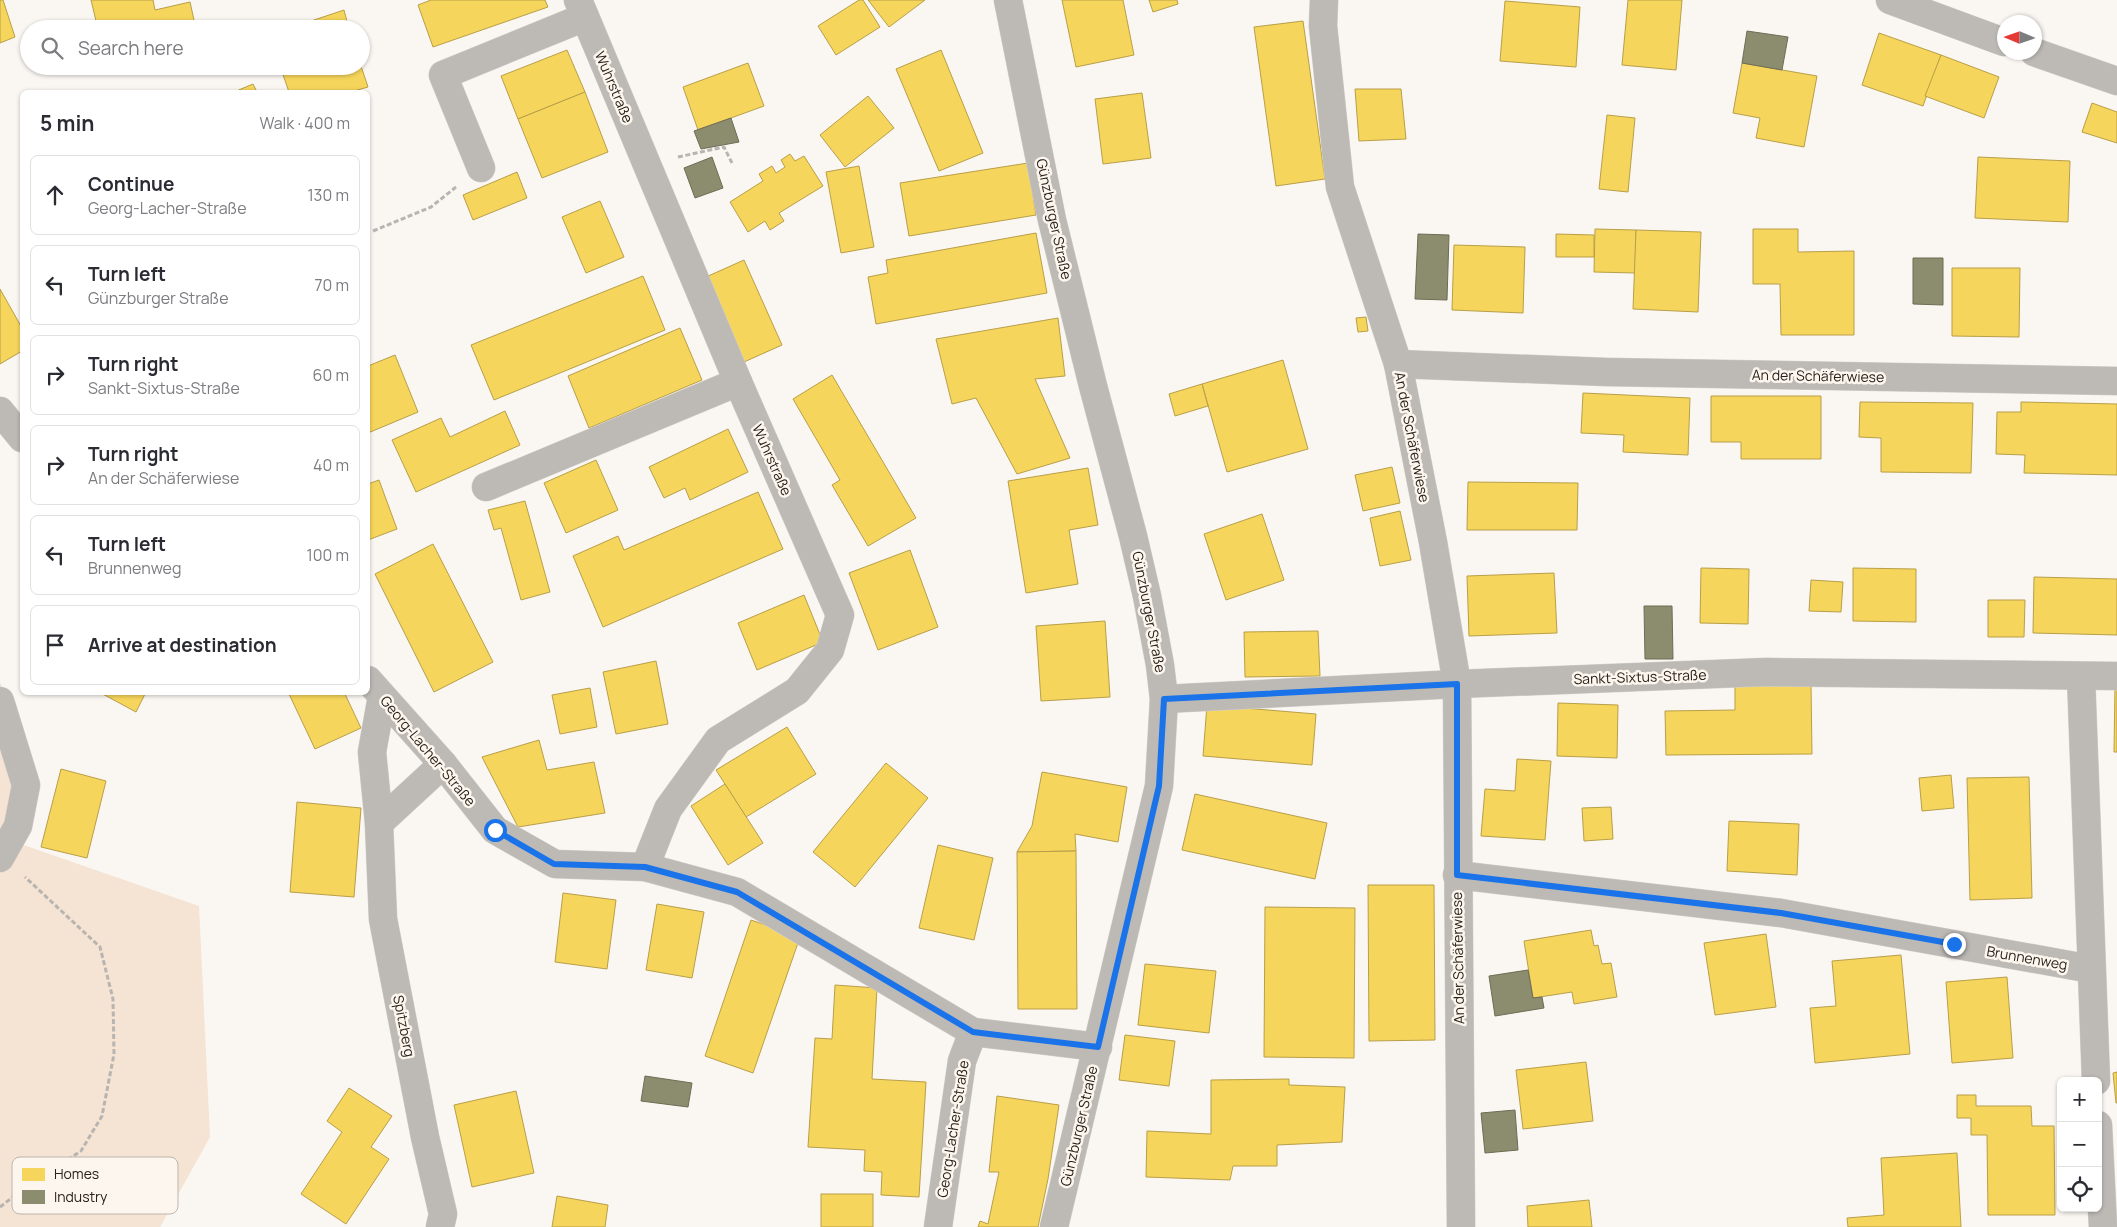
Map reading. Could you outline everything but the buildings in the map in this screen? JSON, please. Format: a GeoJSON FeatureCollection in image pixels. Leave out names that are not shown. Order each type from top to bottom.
{"type":"FeatureCollection","features":[{"type":"Feature","properties":{"kind":"street","name":"Günzburger Straße"},"geometry":{"type":"LineString","coordinates":[[1008,0],[1052,220],[1092,386],[1148,596],[1164,699],[1159,786],[1054,1227]]}},
{"type":"Feature","properties":{"kind":"street"},"geometry":{"type":"LineString","coordinates":[[1324,0],[1323,26],[1340,187],[1398,364]]}},
{"type":"Feature","properties":{"kind":"street"},"geometry":{"type":"LineString","coordinates":[[1890,0],[1997,39]]}},
{"type":"Feature","properties":{"kind":"street"},"geometry":{"type":"LineString","coordinates":[[481,168],[443,75],[581,8]]}},
{"type":"Feature","properties":{"kind":"street","name":"Wuhrstraße"},"geometry":{"type":"LineString","coordinates":[[581,8],[738,382],[840,615],[830,650],[797,691],[718,740],[668,810],[645,867]]}},
{"type":"Feature","properties":{"kind":"street"},"geometry":{"type":"LineString","coordinates":[[2042,55],[2117,81]]}},
{"type":"Feature","properties":{"kind":"street","name":"An der Schäferwiese"},"geometry":{"type":"LineString","coordinates":[[1461,1227],[1457,684],[1433,542],[1398,364],[1606,372],[2117,381]]}},
{"type":"Feature","properties":{"kind":"street"},"geometry":{"type":"LineString","coordinates":[[486,487],[738,382]]}},
{"type":"Feature","properties":{"kind":"street"},"geometry":{"type":"LineString","coordinates":[[0,411],[20,436]]}},
{"type":"Feature","properties":{"kind":"street","name":"Sankt-Sixtus-Straße"},"geometry":{"type":"LineString","coordinates":[[1164,699],[1457,684],[1766,672],[2117,676]]}},
{"type":"Feature","properties":{"kind":"street"},"geometry":{"type":"LineString","coordinates":[[2081,676],[2096,1077]]}},
{"type":"Feature","properties":{"kind":"street","name":"Georg-Lacher-Straße"},"geometry":{"type":"LineString","coordinates":[[375,688],[443,764],[495,830],[554,864],[645,867],[737,892],[973,1032],[1098,1047]]}},
{"type":"Feature","properties":{"kind":"street","name":"Spitzberg"},"geometry":{"type":"LineString","coordinates":[[375,688],[372,752],[379,823],[383,919],[425,1137],[446,1223]]}},
{"type":"Feature","properties":{"kind":"street"},"geometry":{"type":"LineString","coordinates":[[0,701],[26,785],[18,826],[1,857]]}},
{"type":"Feature","properties":{"kind":"street"},"geometry":{"type":"LineString","coordinates":[[379,823],[443,764]]}},
{"type":"Feature","properties":{"kind":"street","name":"Brunnenweg"},"geometry":{"type":"LineString","coordinates":[[1457,875],[1781,913],[2091,970]]}},
{"type":"Feature","properties":{"kind":"street","name":"Georg-Lacher-Straße"},"geometry":{"type":"LineString","coordinates":[[938,1227],[962,1062],[973,1032]]}},
{"type":"Feature","properties":{"kind":"street"},"geometry":{"type":"LineString","coordinates":[[2100,1167],[2102,1227]]}},
{"type":"Feature","properties":{"kind":"path"},"geometry":{"type":"LineString","coordinates":[[686,155],[724,147],[732,163]]}},
{"type":"Feature","properties":{"kind":"path"},"geometry":{"type":"LineString","coordinates":[[373,231],[431,207],[481,168]]}},
{"type":"Feature","properties":{"kind":"path"},"geometry":{"type":"LineString","coordinates":[[1,857],[100,947],[113,999],[114,1054],[102,1116],[81,1151],[72,1157]]}},
{"type":"Feature","properties":{"kind":"path"},"geometry":{"type":"LineString","coordinates":[[0,1207],[12,1198]]}},
{"type":"Feature","properties":{"kind":"shaded area"},"geometry":{"type":"Polygon","coordinates":[[[0,682],[33,773],[15,842],[199,906],[210,1137],[178,1195],[178,1157],[12,1157],[12,1214],[167,1214],[160,1227],[0,1227],[0,682]]]}},
{"type":"Feature","properties":{"kind":"route"},"geometry":{"type":"LineString","coordinates":[[495,830],[554,864],[645,867],[737,892],[973,1032],[1098,1047],[1159,786],[1164,699],[1457,684],[1457,875],[1781,913],[1954,944]]}}]}
